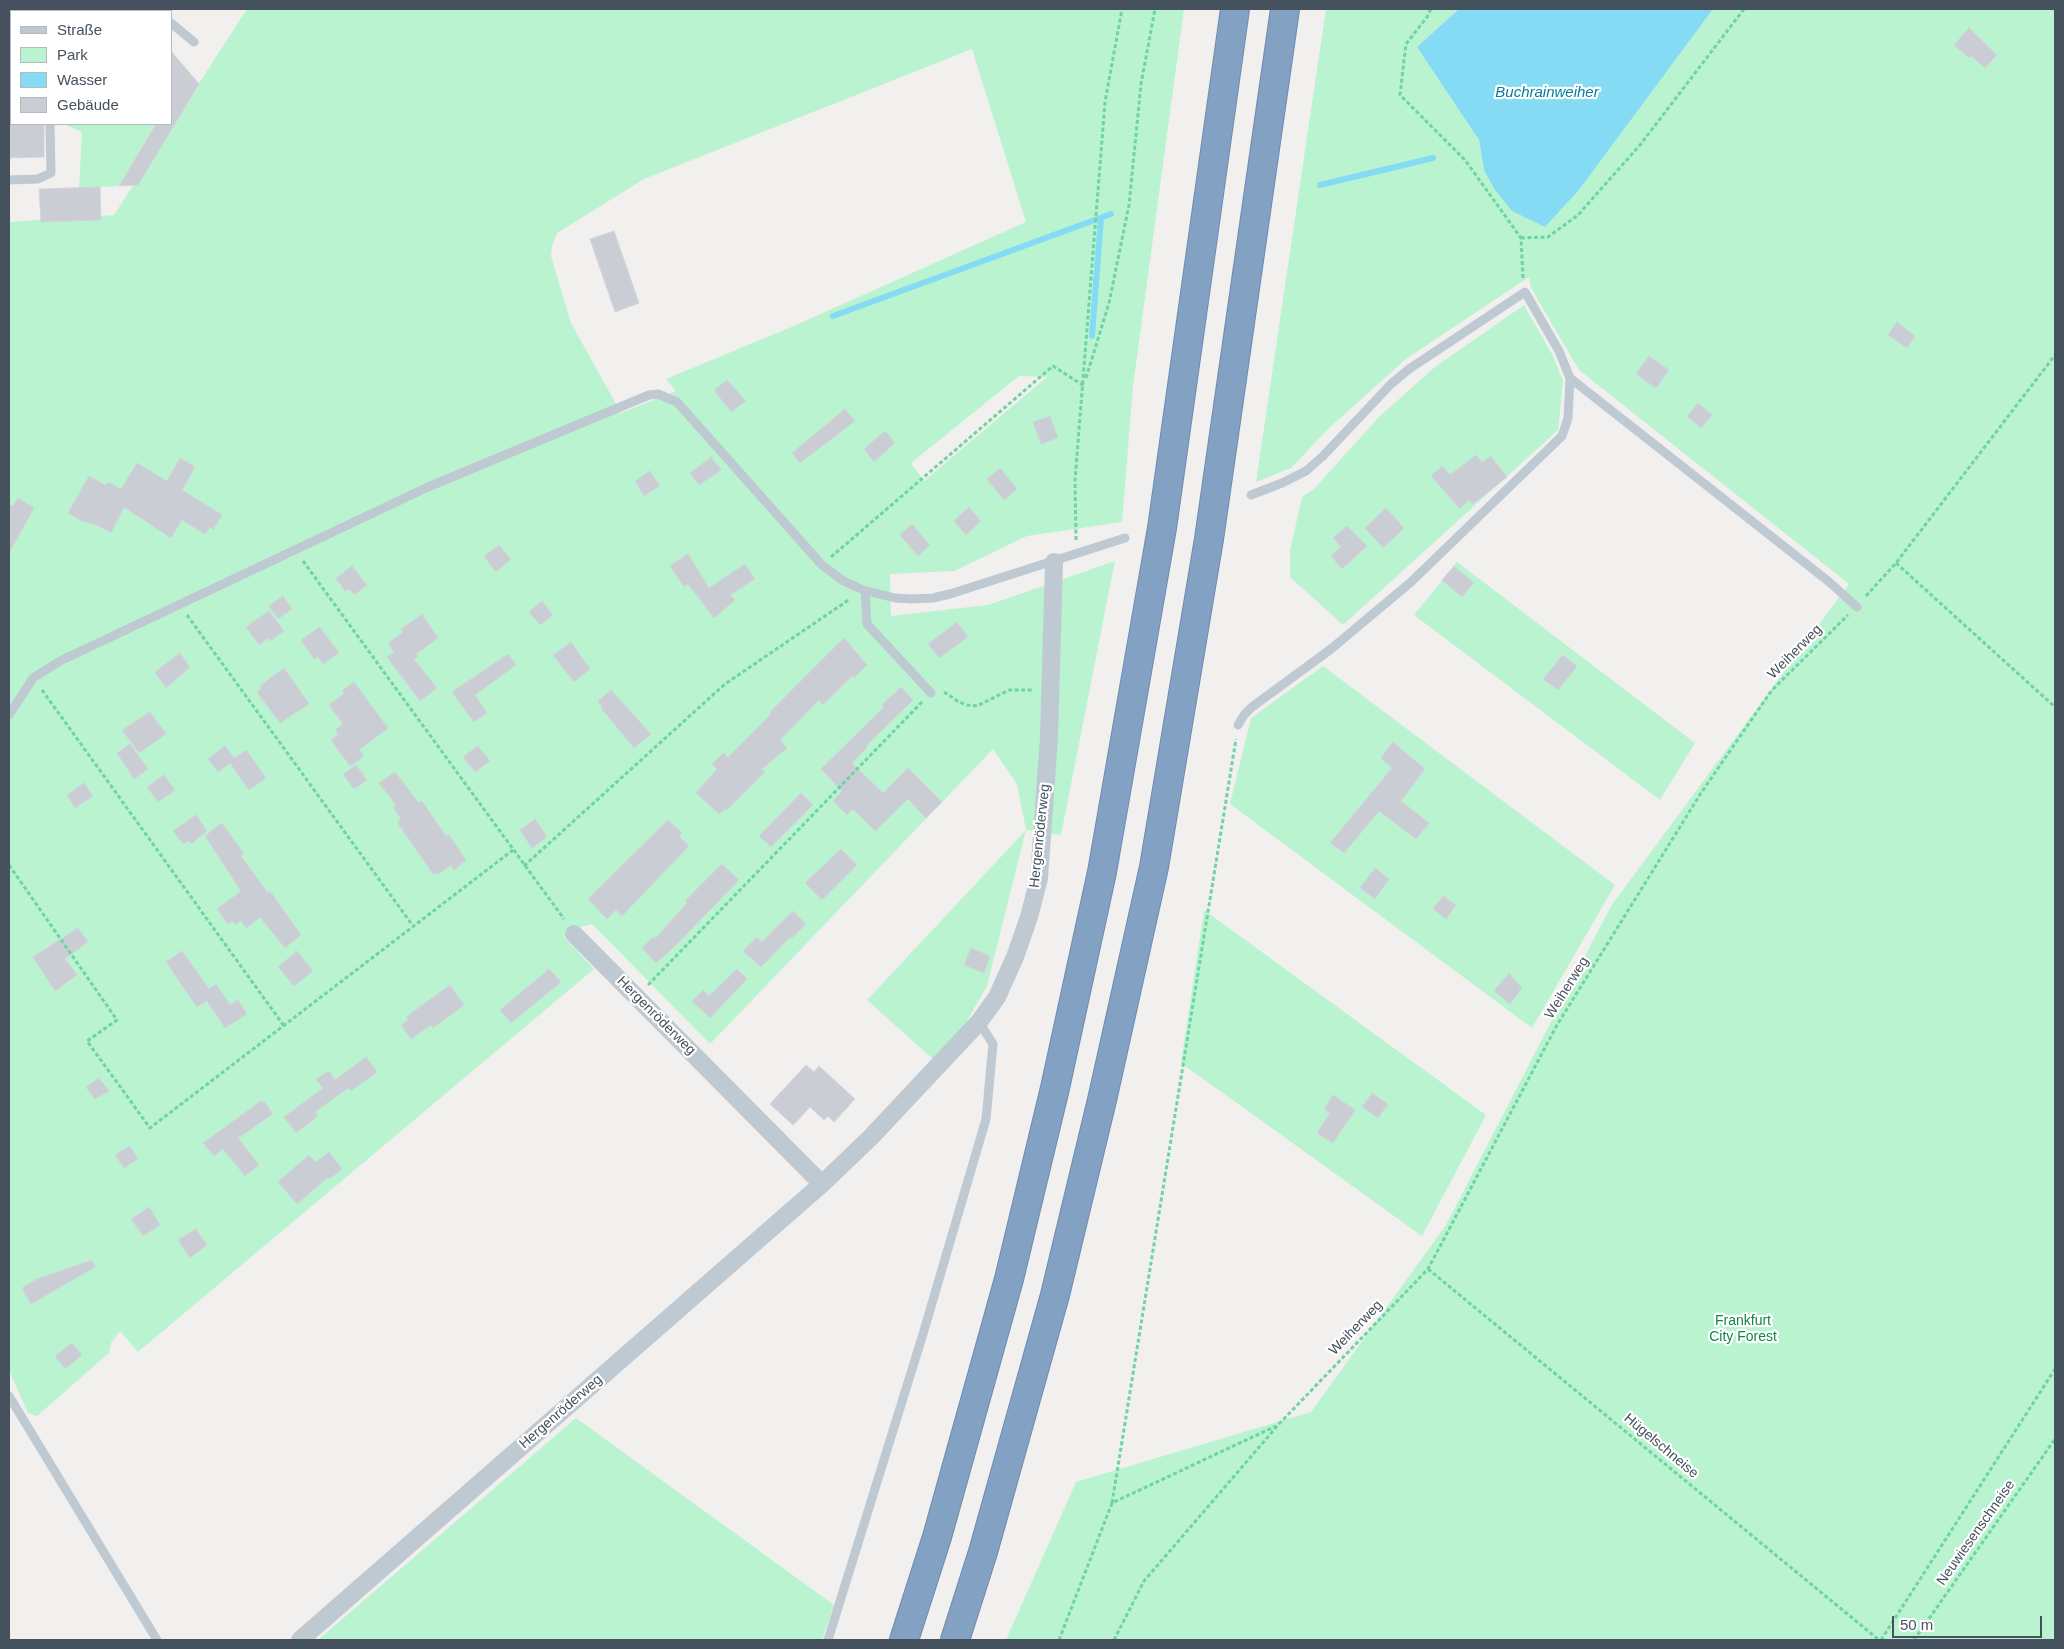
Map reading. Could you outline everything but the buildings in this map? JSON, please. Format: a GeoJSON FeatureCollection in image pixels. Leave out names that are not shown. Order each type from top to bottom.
{"type":"FeatureCollection","features":[{"type":"Feature","properties":{"kind":"highway"},"geometry":{"type":"LineString","coordinates":[[904,1640],[937,1536],[1009,1279],[1056,1088],[1102,872],[1162,528],[1235,9]]}},
{"type":"Feature","properties":{"kind":"highway"},"geometry":{"type":"LineString","coordinates":[[955,1640],[986,1542],[1055,1295],[1105,1090],[1154,866],[1209,539],[1285,9]]}},
{"type":"Feature","properties":{"kind":"street","name":"Hergenröderweg"},"geometry":{"type":"LineString","coordinates":[[300,1640],[822,1184],[871,1137],[979,1022],[997,997],[1015,957],[1029,917],[1039,878],[1049,737],[1054,562]]}},
{"type":"Feature","properties":{"kind":"street","name":"Hergenröderweg"},"geometry":{"type":"LineString","coordinates":[[574,934],[822,1184]]}},
{"type":"Feature","properties":{"kind":"lane"},"geometry":{"type":"LineString","coordinates":[[172,23],[194,42]]}},
{"type":"Feature","properties":{"kind":"lane"},"geometry":{"type":"LineString","coordinates":[[9,180],[38,179],[51,173],[50,125]]}},
{"type":"Feature","properties":{"kind":"lane"},"geometry":{"type":"LineString","coordinates":[[1238,725],[1252,707],[1331,649],[1411,582],[1562,436],[1568,418],[1570,378],[1559,351],[1525,292],[1409,369],[1391,384],[1323,456],[1306,471],[1251,495]]}},
{"type":"Feature","properties":{"kind":"lane"},"geometry":{"type":"LineString","coordinates":[[1570,378],[1828,581],[1857,606]]}},
{"type":"Feature","properties":{"kind":"lane"},"geometry":{"type":"LineString","coordinates":[[9,715],[33,678],[60,661],[428,487],[649,395],[658,394],[677,402],[822,565],[842,580],[864,590],[895,598],[933,598],[1054,562],[1125,538]]}},
{"type":"Feature","properties":{"kind":"lane"},"geometry":{"type":"LineString","coordinates":[[864,590],[866,624],[931,693]]}},
{"type":"Feature","properties":{"kind":"lane"},"geometry":{"type":"LineString","coordinates":[[828,1640],[923,1334],[986,1119],[993,1044],[979,1022]]}},
{"type":"Feature","properties":{"kind":"lane"},"geometry":{"type":"LineString","coordinates":[[9,1396],[157,1640]]}},
{"type":"Feature","properties":{"kind":"path"},"geometry":{"type":"LineString","coordinates":[[1077,554],[1075,480],[1084,386],[1105,102],[1122,9]]}},
{"type":"Feature","properties":{"kind":"path"},"geometry":{"type":"LineString","coordinates":[[1084,386],[1109,303],[1129,205],[1141,84],[1155,9]]}},
{"type":"Feature","properties":{"kind":"path"},"geometry":{"type":"LineString","coordinates":[[1431,9],[1406,44],[1400,95],[1465,160],[1522,238],[1521,270],[1525,292]]}},
{"type":"Feature","properties":{"kind":"path"},"geometry":{"type":"LineString","coordinates":[[1522,238],[1548,236],[1578,215],[1640,145],[1744,9]]}},
{"type":"Feature","properties":{"kind":"path","name":"Weiherweg"},"geometry":{"type":"LineString","coordinates":[[1114,1640],[1144,1581],[1278,1424],[1428,1269],[1557,1025],[1701,793],[1772,690],[1857,606],[1896,563],[2055,355]]}},
{"type":"Feature","properties":{"kind":"path"},"geometry":{"type":"LineString","coordinates":[[822,565],[1053,366],[1084,386]]}},
{"type":"Feature","properties":{"kind":"path"},"geometry":{"type":"LineString","coordinates":[[295,550],[574,934]]}},
{"type":"Feature","properties":{"kind":"path"},"geometry":{"type":"LineString","coordinates":[[1896,563],[2055,707]]}},
{"type":"Feature","properties":{"kind":"path"},"geometry":{"type":"LineString","coordinates":[[524,866],[725,684],[864,590]]}},
{"type":"Feature","properties":{"kind":"path"},"geometry":{"type":"LineString","coordinates":[[179,605],[413,926]]}},
{"type":"Feature","properties":{"kind":"path"},"geometry":{"type":"LineString","coordinates":[[33,678],[284,1026]]}},
{"type":"Feature","properties":{"kind":"path"},"geometry":{"type":"LineString","coordinates":[[637,997],[931,693],[942,691],[959,702],[977,706],[1009,690],[1023,689],[1050,693]]}},
{"type":"Feature","properties":{"kind":"path"},"geometry":{"type":"LineString","coordinates":[[1058,1640],[1112,1503],[1238,725]]}},
{"type":"Feature","properties":{"kind":"path"},"geometry":{"type":"LineString","coordinates":[[9,865],[117,1020],[87,1041],[150,1128],[513,850]]}},
{"type":"Feature","properties":{"kind":"path","name":"Hügelschneise"},"geometry":{"type":"LineString","coordinates":[[1428,1269],[1880,1640]]}},
{"type":"Feature","properties":{"kind":"path"},"geometry":{"type":"LineString","coordinates":[[1880,1640],[2055,1369]]}},
{"type":"Feature","properties":{"kind":"path"},"geometry":{"type":"LineString","coordinates":[[1112,1503],[1278,1424]]}},
{"type":"Feature","properties":{"kind":"path","name":"Neuwiesenschneise"},"geometry":{"type":"LineString","coordinates":[[1914,1640],[2055,1439]]}},
{"type":"Feature","properties":{"kind":"green space"},"geometry":{"type":"Polygon","coordinates":[[[247,9],[1184,9],[1133,386],[1122,522],[1027,536],[954,571],[890,574],[891,616],[988,605],[1115,561],[1061,835],[1026,830],[1017,784],[993,749],[710,1044],[592,924],[577,926],[564,937],[594,969],[138,1352],[120,1331],[111,1343],[109,1353],[37,1416],[28,1413],[9,1370],[9,222],[114,215],[247,9]],[[972,49],[644,179],[557,233],[552,246],[551,256],[571,323],[621,413],[676,391],[666,379],[796,325],[1026,222],[972,49]],[[1019,376],[911,463],[924,481],[1047,377],[1019,376]]]}},
{"type":"Feature","properties":{"kind":"green space","name":"Frankfurt City Forest"},"geometry":{"type":"Polygon","coordinates":[[[1326,9],[1459,9],[1417,47],[1479,140],[1484,170],[1545,227],[1579,190],[1713,9],[2055,9],[2055,1640],[1006,1640],[1076,1482],[1311,1412],[1446,1225],[1611,906],[1849,584],[1579,370],[1531,288],[1529,277],[1407,358],[1329,428],[1291,468],[1256,482],[1326,9]]]}},
{"type":"Feature","properties":{"kind":"green space"},"geometry":{"type":"Polygon","coordinates":[[[65,125],[155,125],[119,186],[79,188],[82,132],[65,125]]]}},
{"type":"Feature","properties":{"kind":"green space"},"geometry":{"type":"Polygon","coordinates":[[[1524,305],[1553,356],[1563,381],[1558,430],[1343,625],[1290,577],[1290,551],[1302,497],[1315,488],[1379,417],[1435,367],[1524,305]]]}},
{"type":"Feature","properties":{"kind":"green space"},"geometry":{"type":"Polygon","coordinates":[[[1457,562],[1695,743],[1660,800],[1414,615],[1457,562]]]}},
{"type":"Feature","properties":{"kind":"green space"},"geometry":{"type":"Polygon","coordinates":[[[1323,666],[1615,885],[1532,1028],[1230,804],[1251,718],[1323,666]]]}},
{"type":"Feature","properties":{"kind":"green space"},"geometry":{"type":"Polygon","coordinates":[[[1026,830],[987,986],[963,1028],[933,1059],[867,1000],[1026,830]]]}},
{"type":"Feature","properties":{"kind":"green space"},"geometry":{"type":"Polygon","coordinates":[[[1204,910],[1486,1115],[1422,1236],[1181,1063],[1204,910]]]}},
{"type":"Feature","properties":{"kind":"green space"},"geometry":{"type":"Polygon","coordinates":[[[576,1418],[834,1605],[822,1640],[318,1640],[576,1418]]]}},
{"type":"Feature","properties":{"kind":"water","name":"Buchrainweiher"},"geometry":{"type":"Polygon","coordinates":[[[1459,9],[1713,9],[1579,190],[1545,227],[1512,211],[1495,190],[1484,170],[1479,140],[1417,47],[1459,9]]]}},
{"type":"Feature","properties":{"kind":"waterway"},"geometry":{"type":"LineString","coordinates":[[1320,185],[1433,158]]}},
{"type":"Feature","properties":{"kind":"waterway"},"geometry":{"type":"LineString","coordinates":[[833,316],[1111,214]]}},
{"type":"Feature","properties":{"kind":"waterway"},"geometry":{"type":"LineString","coordinates":[[1092,336],[1101,218]]}}]}
